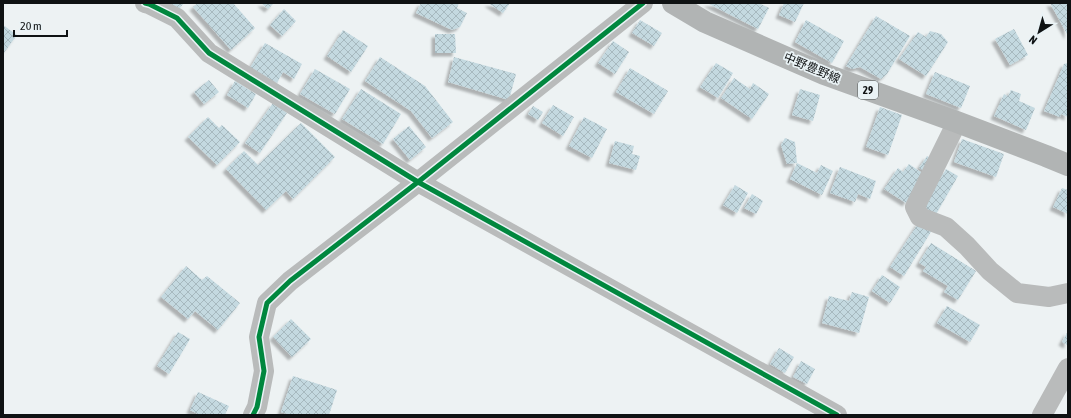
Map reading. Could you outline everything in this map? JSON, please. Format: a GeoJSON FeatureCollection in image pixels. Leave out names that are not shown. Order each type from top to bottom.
{"type":"FeatureCollection","features":[{"type":"Feature","properties":{"kind":"main road","name":"中野豊野線"},"geometry":{"type":"LineString","coordinates":[[673,3],[705,22],[824,74],[957,122],[1068,165]]}},
{"type":"Feature","properties":{"kind":"street"},"geometry":{"type":"LineString","coordinates":[[145,3],[177,18],[209,53],[418,182],[837,415]]}},
{"type":"Feature","properties":{"kind":"street"},"geometry":{"type":"LineString","coordinates":[[253,415],[257,407],[264,371],[259,337],[267,303],[290,281],[418,182],[643,3]]}},
{"type":"Feature","properties":{"kind":"street"},"geometry":{"type":"LineString","coordinates":[[957,122],[915,207],[920,217],[946,227],[967,246],[990,271],[1018,293],[1049,297],[1068,293]]}},
{"type":"Feature","properties":{"kind":"street"},"geometry":{"type":"LineString","coordinates":[[1042,415],[1068,368]]}},
{"type":"Feature","properties":{"kind":"building"},"geometry":{"type":"Polygon","coordinates":[[[170,3],[184,3],[178,10],[170,3]]]}},
{"type":"Feature","properties":{"kind":"building"},"geometry":{"type":"Polygon","coordinates":[[[198,3],[233,3],[255,28],[231,50],[193,7],[198,3]]]}},
{"type":"Feature","properties":{"kind":"building"},"geometry":{"type":"Polygon","coordinates":[[[261,3],[274,3],[268,9],[261,3]]]}},
{"type":"Feature","properties":{"kind":"building"},"geometry":{"type":"Polygon","coordinates":[[[421,3],[459,3],[457,8],[467,13],[460,27],[452,30],[416,13],[421,3]]]}},
{"type":"Feature","properties":{"kind":"building"},"geometry":{"type":"Polygon","coordinates":[[[488,3],[510,3],[503,13],[488,3]]]}},
{"type":"Feature","properties":{"kind":"building"},"geometry":{"type":"Polygon","coordinates":[[[707,3],[759,3],[769,8],[758,29],[707,3]]]}},
{"type":"Feature","properties":{"kind":"building"},"geometry":{"type":"Polygon","coordinates":[[[784,3],[804,3],[795,22],[779,15],[784,3]]]}},
{"type":"Feature","properties":{"kind":"building"},"geometry":{"type":"Polygon","coordinates":[[[1050,3],[1068,3],[1068,36],[1050,3]]]}},
{"type":"Feature","properties":{"kind":"building"},"geometry":{"type":"Polygon","coordinates":[[[284,9],[296,21],[282,36],[270,25],[284,9]]]}},
{"type":"Feature","properties":{"kind":"building"},"geometry":{"type":"Polygon","coordinates":[[[876,16],[910,36],[887,74],[881,79],[860,67],[852,69],[846,66],[876,16]]]}},
{"type":"Feature","properties":{"kind":"building"},"geometry":{"type":"Polygon","coordinates":[[[640,20],[662,33],[654,46],[632,33],[640,20]]]}},
{"type":"Feature","properties":{"kind":"building"},"geometry":{"type":"Polygon","coordinates":[[[806,20],[844,41],[832,63],[795,42],[806,20]]]}},
{"type":"Feature","properties":{"kind":"building"},"geometry":{"type":"Polygon","coordinates":[[[3,25],[17,35],[3,54],[3,25]]]}},
{"type":"Feature","properties":{"kind":"building"},"geometry":{"type":"Polygon","coordinates":[[[1014,29],[1028,55],[1010,65],[995,39],[1014,29]]]}},
{"type":"Feature","properties":{"kind":"building"},"geometry":{"type":"Polygon","coordinates":[[[343,30],[368,46],[351,72],[327,56],[343,30]]]}},
{"type":"Feature","properties":{"kind":"building"},"geometry":{"type":"Polygon","coordinates":[[[930,31],[941,34],[948,42],[926,76],[899,59],[918,32],[926,37],[930,31]]]}},
{"type":"Feature","properties":{"kind":"building"},"geometry":{"type":"Polygon","coordinates":[[[435,34],[455,34],[456,53],[435,53],[435,34]]]}},
{"type":"Feature","properties":{"kind":"building"},"geometry":{"type":"Polygon","coordinates":[[[613,41],[629,52],[615,74],[598,63],[613,41]]]}},
{"type":"Feature","properties":{"kind":"building"},"geometry":{"type":"Polygon","coordinates":[[[265,43],[302,64],[294,79],[283,72],[277,83],[250,68],[265,43]]]}},
{"type":"Feature","properties":{"kind":"building"},"geometry":{"type":"Polygon","coordinates":[[[380,57],[425,86],[453,122],[432,138],[411,111],[365,81],[380,57]]]}},
{"type":"Feature","properties":{"kind":"building"},"geometry":{"type":"Polygon","coordinates":[[[454,57],[516,74],[509,100],[448,82],[454,57]]]}},
{"type":"Feature","properties":{"kind":"building"},"geometry":{"type":"Polygon","coordinates":[[[716,63],[733,73],[718,98],[700,87],[716,63]]]}},
{"type":"Feature","properties":{"kind":"building"},"geometry":{"type":"Polygon","coordinates":[[[1068,63],[1068,117],[1061,114],[1060,117],[1044,111],[1064,64],[1068,63]]]}},
{"type":"Feature","properties":{"kind":"building"},"geometry":{"type":"Polygon","coordinates":[[[630,68],[668,91],[654,114],[616,92],[630,68]]]}},
{"type":"Feature","properties":{"kind":"building"},"geometry":{"type":"Polygon","coordinates":[[[315,69],[350,89],[335,114],[300,94],[315,69]]]}},
{"type":"Feature","properties":{"kind":"building"},"geometry":{"type":"Polygon","coordinates":[[[935,72],[970,86],[961,108],[926,94],[935,72]]]}},
{"type":"Feature","properties":{"kind":"building"},"geometry":{"type":"Polygon","coordinates":[[[734,78],[750,89],[753,83],[769,94],[752,119],[721,98],[734,78]]]}},
{"type":"Feature","properties":{"kind":"building"},"geometry":{"type":"Polygon","coordinates":[[[209,80],[219,92],[204,104],[194,92],[209,80]]]}},
{"type":"Feature","properties":{"kind":"building"},"geometry":{"type":"Polygon","coordinates":[[[235,81],[256,94],[248,108],[227,95],[235,81]]]}},
{"type":"Feature","properties":{"kind":"building"},"geometry":{"type":"Polygon","coordinates":[[[361,89],[401,114],[383,144],[342,119],[361,89]]]}},
{"type":"Feature","properties":{"kind":"building"},"geometry":{"type":"Polygon","coordinates":[[[800,89],[820,95],[813,121],[792,115],[800,89]]]}},
{"type":"Feature","properties":{"kind":"building"},"geometry":{"type":"Polygon","coordinates":[[[1011,90],[1021,94],[1019,101],[1035,108],[1026,130],[994,116],[1004,94],[1008,96],[1011,90]]]}},
{"type":"Feature","properties":{"kind":"building"},"geometry":{"type":"Polygon","coordinates":[[[273,103],[287,113],[260,153],[245,143],[273,103]]]}},
{"type":"Feature","properties":{"kind":"building"},"geometry":{"type":"Polygon","coordinates":[[[553,105],[574,117],[563,136],[542,123],[553,105]]]}},
{"type":"Feature","properties":{"kind":"building"},"geometry":{"type":"Polygon","coordinates":[[[533,106],[543,112],[538,120],[528,114],[533,106]]]}},
{"type":"Feature","properties":{"kind":"building"},"geometry":{"type":"Polygon","coordinates":[[[880,107],[902,115],[888,155],[866,147],[880,107]]]}},
{"type":"Feature","properties":{"kind":"building"},"geometry":{"type":"Polygon","coordinates":[[[208,117],[219,128],[222,125],[240,142],[217,165],[188,137],[208,117]]]}},
{"type":"Feature","properties":{"kind":"building"},"geometry":{"type":"Polygon","coordinates":[[[584,117],[607,129],[592,158],[569,146],[584,117]]]}},
{"type":"Feature","properties":{"kind":"building"},"geometry":{"type":"Polygon","coordinates":[[[301,123],[335,157],[293,199],[286,191],[266,210],[226,169],[244,151],[258,165],[301,123]]]}},
{"type":"Feature","properties":{"kind":"building"},"geometry":{"type":"Polygon","coordinates":[[[409,126],[426,147],[410,160],[393,139],[409,126]]]}},
{"type":"Feature","properties":{"kind":"building"},"geometry":{"type":"Polygon","coordinates":[[[785,138],[795,142],[797,163],[787,164],[781,145],[785,138]]]}},
{"type":"Feature","properties":{"kind":"building"},"geometry":{"type":"Polygon","coordinates":[[[962,139],[1004,154],[996,177],[954,162],[962,139]]]}},
{"type":"Feature","properties":{"kind":"building"},"geometry":{"type":"Polygon","coordinates":[[[615,141],[634,146],[632,154],[640,156],[636,170],[609,163],[615,141]]]}},
{"type":"Feature","properties":{"kind":"building"},"geometry":{"type":"Polygon","coordinates":[[[927,156],[934,160],[926,172],[919,168],[927,156]]]}},
{"type":"Feature","properties":{"kind":"building"},"geometry":{"type":"Polygon","coordinates":[[[797,163],[817,173],[821,165],[833,171],[822,195],[790,179],[797,163]]]}},
{"type":"Feature","properties":{"kind":"building"},"geometry":{"type":"Polygon","coordinates":[[[909,164],[925,175],[906,203],[884,189],[898,168],[903,172],[909,164]]]}},
{"type":"Feature","properties":{"kind":"building"},"geometry":{"type":"Polygon","coordinates":[[[840,167],[876,181],[870,199],[858,194],[855,202],[830,193],[840,167]]]}},
{"type":"Feature","properties":{"kind":"building"},"geometry":{"type":"Polygon","coordinates":[[[946,169],[958,176],[935,216],[922,209],[946,169]]]}},
{"type":"Feature","properties":{"kind":"building"},"geometry":{"type":"Polygon","coordinates":[[[735,185],[748,193],[737,213],[723,205],[735,185]]]}},
{"type":"Feature","properties":{"kind":"building"},"geometry":{"type":"Polygon","coordinates":[[[1062,188],[1068,190],[1068,214],[1053,207],[1062,188]]]}},
{"type":"Feature","properties":{"kind":"building"},"geometry":{"type":"Polygon","coordinates":[[[752,194],[763,201],[756,214],[744,208],[752,194]]]}},
{"type":"Feature","properties":{"kind":"building"},"geometry":{"type":"Polygon","coordinates":[[[919,222],[932,230],[904,276],[890,267],[919,222]]]}},
{"type":"Feature","properties":{"kind":"building"},"geometry":{"type":"Polygon","coordinates":[[[931,243],[976,271],[958,300],[944,292],[948,286],[923,271],[926,267],[919,263],[931,243]]]}},
{"type":"Feature","properties":{"kind":"building"},"geometry":{"type":"Polygon","coordinates":[[[186,266],[202,280],[207,276],[240,303],[218,330],[195,311],[188,319],[161,297],[186,266]]]}},
{"type":"Feature","properties":{"kind":"building"},"geometry":{"type":"Polygon","coordinates":[[[882,275],[900,287],[890,303],[872,291],[882,275]]]}},
{"type":"Feature","properties":{"kind":"building"},"geometry":{"type":"Polygon","coordinates":[[[852,292],[869,297],[859,333],[822,323],[829,296],[849,301],[852,292]]]}},
{"type":"Feature","properties":{"kind":"building"},"geometry":{"type":"Polygon","coordinates":[[[947,306],[980,325],[970,342],[937,323],[947,306]]]}},
{"type":"Feature","properties":{"kind":"building"},"geometry":{"type":"Polygon","coordinates":[[[291,319],[311,339],[292,357],[273,337],[291,319]]]}},
{"type":"Feature","properties":{"kind":"building"},"geometry":{"type":"Polygon","coordinates":[[[1068,331],[1068,343],[1067,345],[1062,342],[1068,331]]]}},
{"type":"Feature","properties":{"kind":"building"},"geometry":{"type":"Polygon","coordinates":[[[178,332],[190,339],[169,374],[157,366],[178,332]]]}},
{"type":"Feature","properties":{"kind":"building"},"geometry":{"type":"Polygon","coordinates":[[[779,348],[794,357],[785,373],[770,364],[779,348]]]}},
{"type":"Feature","properties":{"kind":"building"},"geometry":{"type":"Polygon","coordinates":[[[801,361],[815,369],[807,384],[793,377],[801,361]]]}},
{"type":"Feature","properties":{"kind":"building"},"geometry":{"type":"Polygon","coordinates":[[[293,376],[337,390],[329,415],[291,415],[281,412],[293,376]]]}},
{"type":"Feature","properties":{"kind":"building"},"geometry":{"type":"Polygon","coordinates":[[[198,392],[229,406],[225,415],[200,415],[190,410],[198,392]]]}},
{"type":"Feature","properties":{"kind":"cycle path"},"geometry":{"type":"LineString","coordinates":[[145,3],[177,18],[209,53],[418,182],[837,415]]}},
{"type":"Feature","properties":{"kind":"cycle path"},"geometry":{"type":"LineString","coordinates":[[253,415],[257,407],[264,371],[259,337],[267,303],[290,281],[418,182],[643,3]]}}]}
